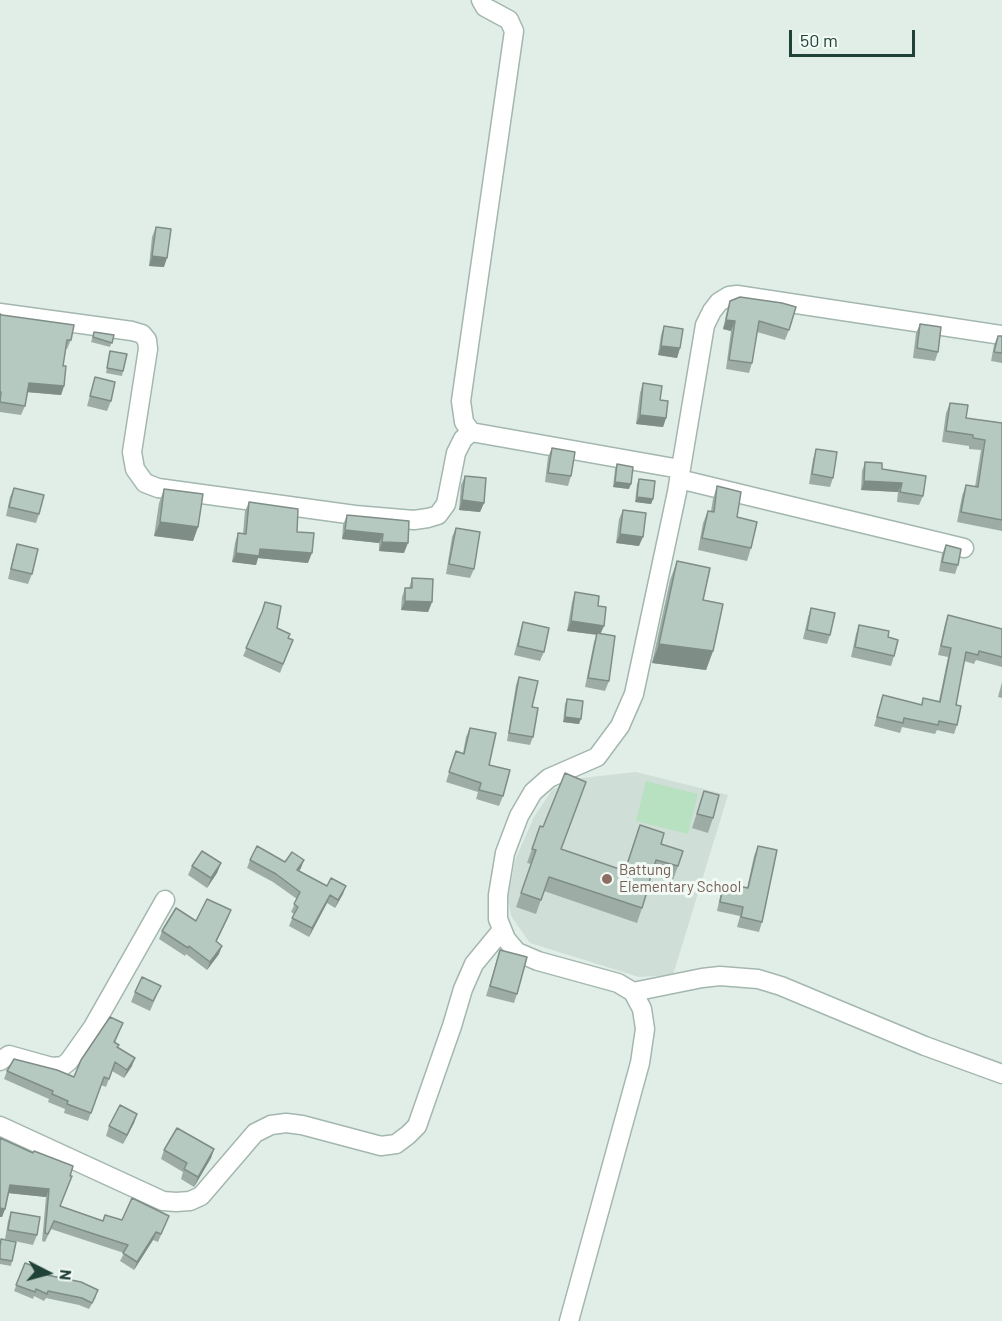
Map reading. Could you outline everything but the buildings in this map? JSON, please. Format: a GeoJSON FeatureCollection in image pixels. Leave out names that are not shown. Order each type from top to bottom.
{"type":"FeatureCollection","features":[{"type":"Feature","properties":{"kind":"street"},"geometry":{"type":"LineString","coordinates":[[481,0],[485,7],[509,20],[514,31],[462,401],[464,422],[471,432],[680,474],[964,548]]}},
{"type":"Feature","properties":{"kind":"street"},"geometry":{"type":"LineString","coordinates":[[569,1321],[640,1063],[645,1029],[642,1009],[633,993],[618,983],[538,961],[517,952],[506,939],[498,919],[498,895],[505,853],[519,816],[533,792],[549,778],[597,758],[620,726],[634,694],[680,474],[705,325],[719,302],[729,296],[737,295],[1002,335]]}},
{"type":"Feature","properties":{"kind":"street"},"geometry":{"type":"LineString","coordinates":[[0,313],[142,334],[147,340],[148,349],[132,452],[135,469],[145,483],[158,488],[355,515],[414,520],[428,518],[438,515],[446,504],[456,453],[463,439],[471,432]]}},
{"type":"Feature","properties":{"kind":"street"},"geometry":{"type":"LineString","coordinates":[[0,1061],[9,1055],[52,1066],[63,1066],[69,1061],[93,1027],[165,900]]}},
{"type":"Feature","properties":{"kind":"street"},"geometry":{"type":"LineString","coordinates":[[0,1126],[163,1201],[176,1202],[190,1201],[201,1196],[255,1132],[271,1125],[286,1123],[302,1125],[381,1146],[396,1144],[417,1126],[462,989],[474,964],[502,930]]}},
{"type":"Feature","properties":{"kind":"street"},"geometry":{"type":"LineString","coordinates":[[633,993],[702,978],[741,976],[758,979],[782,986],[914,1041],[1002,1074]]}},
{"type":"Feature","properties":{"kind":"shaded area","name":"Battung Elementary School"},"geometry":{"type":"Polygon","coordinates":[[[636,772],[728,795],[673,975],[639,977],[530,943],[511,916],[508,898],[515,860],[534,817],[552,790],[573,779],[636,772]]]}},
{"type":"Feature","properties":{"kind":"green space"},"geometry":{"type":"Polygon","coordinates":[[[646,781],[698,794],[688,834],[636,821],[646,781]]]}},
{"type":"Feature","properties":{"kind":"place","name":"Battung Elementary School"},"geometry":{"type":"Point","coordinates":[607,879]}}]}
